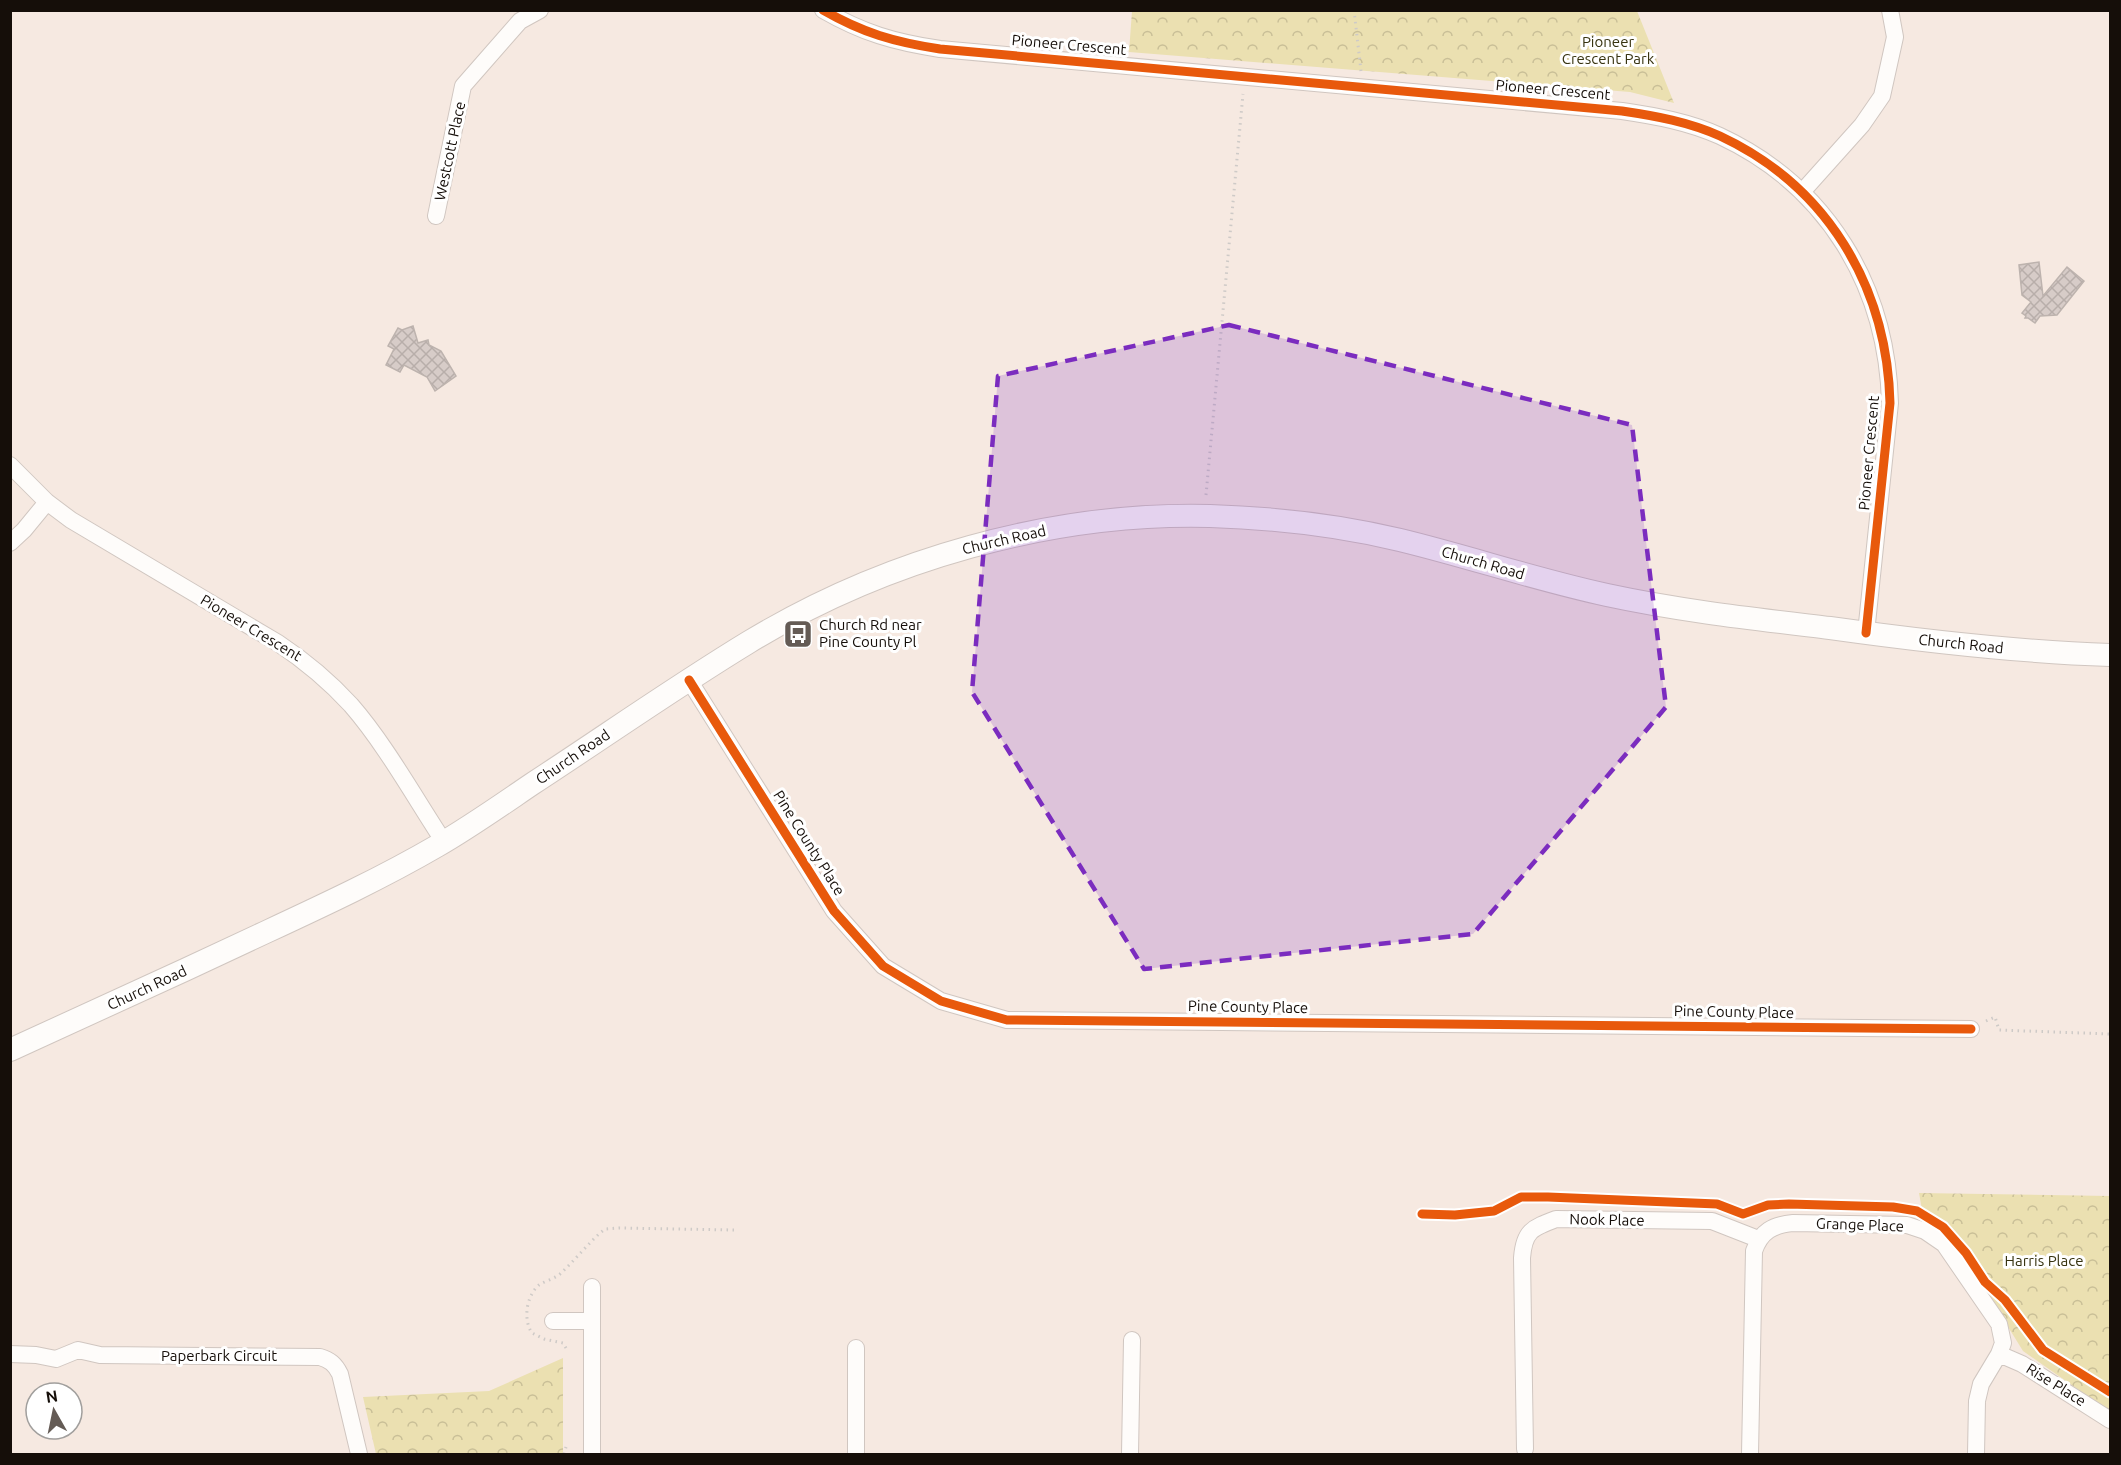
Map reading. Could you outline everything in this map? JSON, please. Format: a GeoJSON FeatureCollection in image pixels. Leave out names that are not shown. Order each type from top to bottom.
{"type":"FeatureCollection","features":[{"type":"Feature","properties":{"kind":"main road","name":"Church Road"},"geometry":{"type":"LineString","coordinates":[[10,1050],[374,881],[444,842],[689,680],[753,640],[819,603],[934,557],[999,540],[1051,530],[1154,518],[1204,516],[1266,519],[1339,528],[1448,552],[1563,585],[1663,606],[2024,651],[2110,655]]}},
{"type":"Feature","properties":{"kind":"street","name":"Westcott Place"},"geometry":{"type":"LineString","coordinates":[[436,216],[463,86],[520,21],[540,10]]}},
{"type":"Feature","properties":{"kind":"street","name":"Pioneer Crescent"},"geometry":{"type":"LineString","coordinates":[[823,10],[870,34],[940,49],[1622,111],[1685,123],[1719,136],[1750,152],[1803,192],[1822,214],[1855,263],[1876,313],[1887,358],[1890,403],[1888,431],[1866,633]]}},
{"type":"Feature","properties":{"kind":"street"},"geometry":{"type":"LineString","coordinates":[[1803,192],[1862,125],[1882,96],[1895,37],[1890,10]]}},
{"type":"Feature","properties":{"kind":"street","name":"Pioneer Crescent"},"geometry":{"type":"LineString","coordinates":[[10,465],[47,502],[99,538],[308,663],[358,715],[444,842]]}},
{"type":"Feature","properties":{"kind":"street"},"geometry":{"type":"LineString","coordinates":[[10,543],[47,502]]}},
{"type":"Feature","properties":{"kind":"street","name":"Pine County Place"},"geometry":{"type":"LineString","coordinates":[[689,680],[834,910],[883,966],[941,1001],[1007,1020],[1971,1029]]}},
{"type":"Feature","properties":{"kind":"street","name":"Nook Place"},"geometry":{"type":"LineString","coordinates":[[1525,1449],[1522,1258],[1523,1240],[1537,1226],[1556,1219],[1712,1221],[1758,1239]]}},
{"type":"Feature","properties":{"kind":"street","name":"Grange Place"},"geometry":{"type":"LineString","coordinates":[[1758,1239],[1778,1225],[1793,1223],[1907,1226],[1925,1231],[1944,1244],[1999,1324],[2003,1343],[1999,1354]]}},
{"type":"Feature","properties":{"kind":"street"},"geometry":{"type":"LineString","coordinates":[[1750,1455],[1752,1261],[1758,1239]]}},
{"type":"Feature","properties":{"kind":"street"},"geometry":{"type":"LineString","coordinates":[[592,1287],[592,1455]]}},
{"type":"Feature","properties":{"kind":"street"},"geometry":{"type":"LineString","coordinates":[[553,1321],[592,1321]]}},
{"type":"Feature","properties":{"kind":"street"},"geometry":{"type":"LineString","coordinates":[[1130,1455],[1132,1340]]}},
{"type":"Feature","properties":{"kind":"street"},"geometry":{"type":"LineString","coordinates":[[856,1348],[856,1455]]}},
{"type":"Feature","properties":{"kind":"street","name":"Paperbark Circuit"},"geometry":{"type":"LineString","coordinates":[[10,1354],[36,1355],[56,1359],[78,1350],[100,1355],[320,1357],[335,1365],[340,1374],[359,1455]]}},
{"type":"Feature","properties":{"kind":"street"},"geometry":{"type":"LineString","coordinates":[[1976,1455],[1977,1401],[1981,1384],[1999,1354]]}},
{"type":"Feature","properties":{"kind":"street","name":"Rise Place"},"geometry":{"type":"LineString","coordinates":[[1999,1354],[2022,1364],[2110,1420]]}},
{"type":"Feature","properties":{"kind":"path"},"geometry":{"type":"LineString","coordinates":[[1353,10],[1363,88]]}},
{"type":"Feature","properties":{"kind":"path"},"geometry":{"type":"LineString","coordinates":[[1206,495],[1245,76]]}},
{"type":"Feature","properties":{"kind":"path"},"geometry":{"type":"LineString","coordinates":[[1971,1029],[1995,1017],[1999,1030],[2110,1034]]}},
{"type":"Feature","properties":{"kind":"path"},"geometry":{"type":"LineString","coordinates":[[566,1348],[563,1343],[532,1334],[526,1316],[529,1303],[535,1289],[540,1284],[559,1275],[605,1229],[734,1230]]}},
{"type":"Feature","properties":{"kind":"path"},"geometry":{"type":"LineString","coordinates":[[564,1455],[566,1447]]}},
{"type":"Feature","properties":{"kind":"highlighted area"},"geometry":{"type":"Polygon","coordinates":[[[1229,325],[1632,425],[1666,707],[1473,934],[1144,969],[972,692],[998,376],[1229,325]]]}},
{"type":"Feature","properties":{"kind":"green space","name":"Pioneer Crescent Park"},"geometry":{"type":"Polygon","coordinates":[[[1132,11],[1637,11],[1674,103],[1630,92],[1129,52],[1132,11]]]}},
{"type":"Feature","properties":{"kind":"green space","name":"Harris Place"},"geometry":{"type":"Polygon","coordinates":[[[1919,1193],[2110,1196],[2110,1412],[2023,1351],[1997,1309],[1943,1233],[1924,1221],[1919,1193]]]}},
{"type":"Feature","properties":{"kind":"green space"},"geometry":{"type":"Polygon","coordinates":[[[563,1358],[563,1454],[376,1454],[363,1397],[489,1391],[563,1358]]]}},
{"type":"Feature","properties":{"kind":"building"},"geometry":{"type":"Polygon","coordinates":[[[2039,262],[2043,296],[2067,267],[2084,281],[2057,315],[2040,316],[2035,323],[2025,318],[2026,316],[2022,313],[2031,302],[2022,295],[2019,265],[2039,262]]]}},
{"type":"Feature","properties":{"kind":"building"},"geometry":{"type":"Polygon","coordinates":[[[413,326],[418,343],[428,340],[429,345],[441,351],[456,376],[435,391],[427,377],[404,365],[400,372],[386,365],[394,349],[388,346],[398,328],[402,330],[413,326]]]}},
{"type":"Feature","properties":{"kind":"cycle path"},"geometry":{"type":"LineString","coordinates":[[823,10],[879,36],[940,49],[1635,113],[1672,120],[1708,131],[1758,157],[1791,182],[1820,212],[1844,244],[1863,280],[1877,319],[1886,360],[1890,403],[1866,633]]}},
{"type":"Feature","properties":{"kind":"cycle path"},"geometry":{"type":"LineString","coordinates":[[689,680],[834,911],[883,966],[941,1001],[1007,1020],[1971,1029]]}},
{"type":"Feature","properties":{"kind":"cycle path"},"geometry":{"type":"LineString","coordinates":[[1422,1214],[1455,1215],[1494,1211],[1521,1197],[1717,1204],[1743,1214],[1768,1205],[1789,1204],[1893,1207],[1917,1211],[1943,1227],[1966,1253],[1985,1282],[2005,1300],[2043,1350],[2110,1392]]}},
{"type":"Feature","properties":{"kind":"place","name":"Church Rd near Pine County Pl"},"geometry":{"type":"Point","coordinates":[798,634]}}]}
